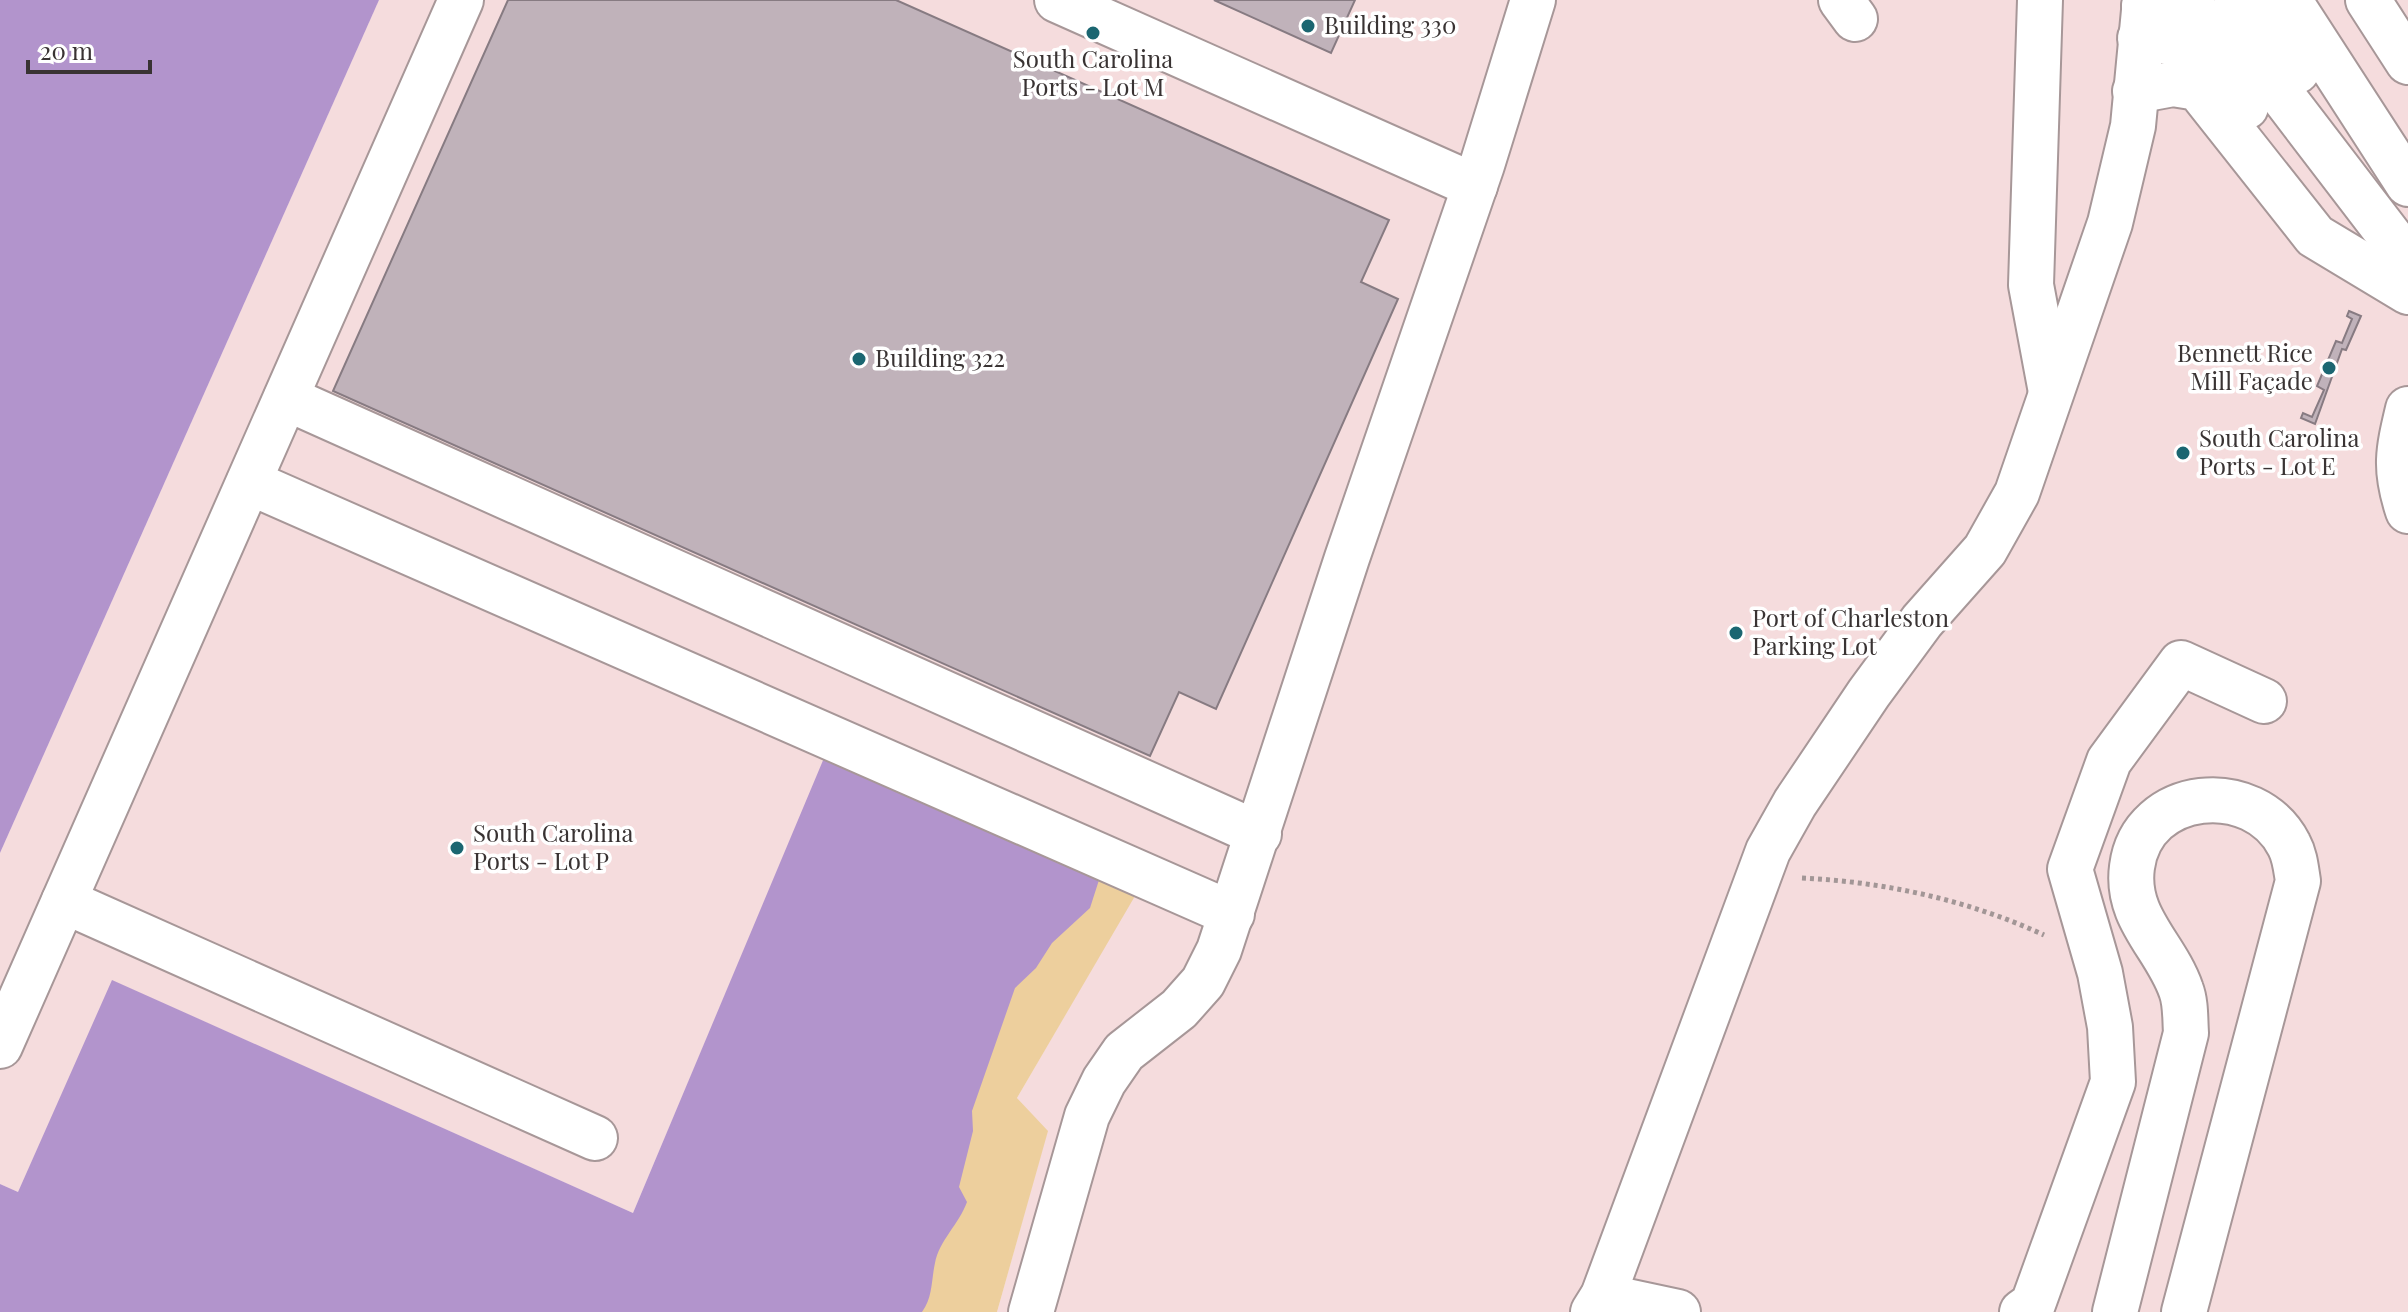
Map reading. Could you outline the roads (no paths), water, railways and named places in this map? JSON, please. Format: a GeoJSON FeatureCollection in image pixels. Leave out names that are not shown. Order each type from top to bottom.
{"type":"FeatureCollection","features":[{"type":"Feature","properties":{"kind":"lane"},"geometry":{"type":"LineString","coordinates":[[0,1046],[461,0]]}},
{"type":"Feature","properties":{"kind":"lane"},"geometry":{"type":"LineString","coordinates":[[1057,0],[1475,186]]}},
{"type":"Feature","properties":{"kind":"lane"},"geometry":{"type":"LineString","coordinates":[[1031,1312],[1087,1116],[1104,1081],[1124,1052],[1179,1009],[1203,982],[1219,950],[1343,572],[1475,186],[1533,0]]}},
{"type":"Feature","properties":{"kind":"lane"},"geometry":{"type":"LineString","coordinates":[[2040,0],[2031,285],[2051,394]]}},
{"type":"Feature","properties":{"kind":"lane"},"geometry":{"type":"LineString","coordinates":[[2237,0],[2260,19],[2408,225]]}},
{"type":"Feature","properties":{"kind":"lane"},"geometry":{"type":"LineString","coordinates":[[2289,0],[2408,184]]}},
{"type":"Feature","properties":{"kind":"lane"},"geometry":{"type":"LineString","coordinates":[[2317,0],[2408,138]]}},
{"type":"Feature","properties":{"kind":"lane"},"geometry":{"type":"LineString","coordinates":[[2368,0],[2408,62]]}},
{"type":"Feature","properties":{"kind":"lane"},"geometry":{"type":"LineString","coordinates":[[1678,1312],[1598,1304],[1759,875],[1795,803],[1922,621],[1985,550],[2017,493],[2110,223],[2133,126],[2143,15]]}},
{"type":"Feature","properties":{"kind":"lane"},"geometry":{"type":"LineString","coordinates":[[2143,15],[2202,18],[2219,24],[2232,35],[2249,52],[2408,260]]}},
{"type":"Feature","properties":{"kind":"lane"},"geometry":{"type":"LineString","coordinates":[[2143,15],[2185,45],[2208,56],[2365,266]]}},
{"type":"Feature","properties":{"kind":"lane"},"geometry":{"type":"LineString","coordinates":[[2135,91],[2173,84],[2198,88],[2315,236],[2408,292]]}},
{"type":"Feature","properties":{"kind":"lane"},"geometry":{"type":"LineString","coordinates":[[286,398],[1259,834]]}},
{"type":"Feature","properties":{"kind":"lane"},"geometry":{"type":"LineString","coordinates":[[2408,409],[2400,444],[2397,479],[2408,511]]}},
{"type":"Feature","properties":{"kind":"lane"},"geometry":{"type":"LineString","coordinates":[[249,482],[1232,914]]}},
{"type":"Feature","properties":{"kind":"lane"},"geometry":{"type":"LineString","coordinates":[[2022,1312],[2033,1304],[2113,1082],[2110,1027],[2100,973],[2070,869],[2109,761],[2181,663],[2264,701]]}},
{"type":"Feature","properties":{"kind":"lane"},"geometry":{"type":"LineString","coordinates":[[2115,1312],[2186,1033],[2181,991],[2137,912],[2131,889],[2132,866],[2137,849],[2149,829],[2166,813],[2192,802],[2231,800],[2268,818],[2279,831],[2289,846],[2298,881],[2296,897],[2273,964],[2184,1312]]}},
{"type":"Feature","properties":{"kind":"lane"},"geometry":{"type":"LineString","coordinates":[[64,901],[595,1138]]}},
{"type":"Feature","properties":{"kind":"place","name":"Building 330"},"geometry":{"type":"Point","coordinates":[1308,26]}},
{"type":"Feature","properties":{"kind":"place","name":"South Carolina Ports - Lot M"},"geometry":{"type":"Point","coordinates":[1093,33]}},
{"type":"Feature","properties":{"kind":"place","name":"Building 322"},"geometry":{"type":"Point","coordinates":[859,359]}},
{"type":"Feature","properties":{"kind":"place","name":"Bennett Rice Mill Façade"},"geometry":{"type":"Point","coordinates":[2329,368]}},
{"type":"Feature","properties":{"kind":"place","name":"South Carolina Ports - Lot E"},"geometry":{"type":"Point","coordinates":[2183,453]}},
{"type":"Feature","properties":{"kind":"place","name":"Port of Charleston Parking Lot"},"geometry":{"type":"Point","coordinates":[1736,633]}},
{"type":"Feature","properties":{"kind":"place","name":"South Carolina Ports - Lot P"},"geometry":{"type":"Point","coordinates":[457,848]}}]}
